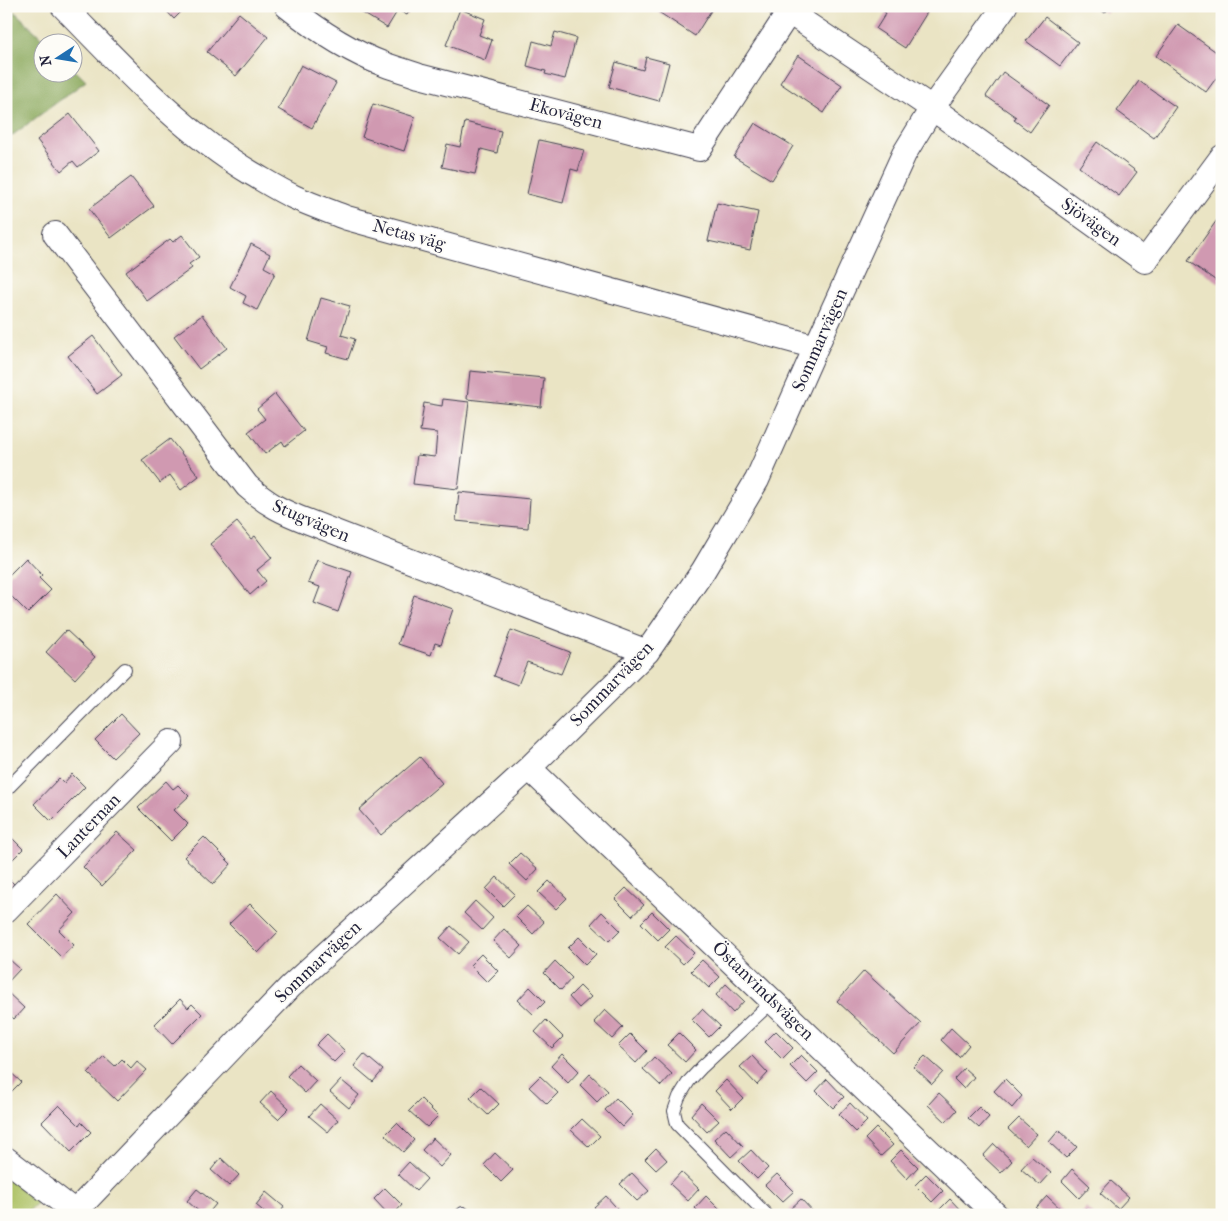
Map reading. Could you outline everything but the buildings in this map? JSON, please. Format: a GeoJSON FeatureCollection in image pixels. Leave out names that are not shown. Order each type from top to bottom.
{"type":"FeatureCollection","features":[{"type":"Feature","properties":{"kind":"street","name":"Netas väg"},"geometry":{"type":"LineString","coordinates":[[63,6],[179,121],[249,172],[294,197],[347,218],[816,347]]}},
{"type":"Feature","properties":{"kind":"street","name":"Ekovägen"},"geometry":{"type":"LineString","coordinates":[[287,6],[310,24],[348,47],[385,64],[419,76],[700,149],[784,9],[932,108]]}},
{"type":"Feature","properties":{"kind":"street","name":"Sommarvägen"},"geometry":{"type":"LineString","coordinates":[[75,1214],[290,988],[529,768],[647,652],[703,571],[757,480],[904,154],[932,108],[1005,6]]}},
{"type":"Feature","properties":{"kind":"street","name":"Sjövägen"},"geometry":{"type":"LineString","coordinates":[[932,108],[1145,260],[1222,157]]}},
{"type":"Feature","properties":{"kind":"street","name":"Stugvägen"},"geometry":{"type":"LineString","coordinates":[[55,234],[247,486],[274,508],[647,652]]}},
{"type":"Feature","properties":{"kind":"street","name":"Lanternan"},"geometry":{"type":"LineString","coordinates":[[6,910],[171,742]]}},
{"type":"Feature","properties":{"kind":"street","name":"Östanvindsvägen"},"geometry":{"type":"LineString","coordinates":[[529,768],[996,1215]]}},
{"type":"Feature","properties":{"kind":"street"},"geometry":{"type":"LineString","coordinates":[[6,1159],[75,1214]]}},
{"type":"Feature","properties":{"kind":"lane"},"geometry":{"type":"LineString","coordinates":[[6,790],[125,669]]}},
{"type":"Feature","properties":{"kind":"lane"},"geometry":{"type":"LineString","coordinates":[[767,1215],[677,1124],[674,1111],[689,1081],[773,1001]]}},
{"type":"Feature","properties":{"kind":"green space"},"geometry":{"type":"Polygon","coordinates":[[[6,6],[9,6],[36,32],[32,32],[32,82],[82,82],[82,77],[86,81],[6,140],[6,6]]]}},
{"type":"Feature","properties":{"kind":"green space"},"geometry":{"type":"Polygon","coordinates":[[[6,1172],[42,1198],[25,1215],[6,1215],[6,1172]]]}}]}
